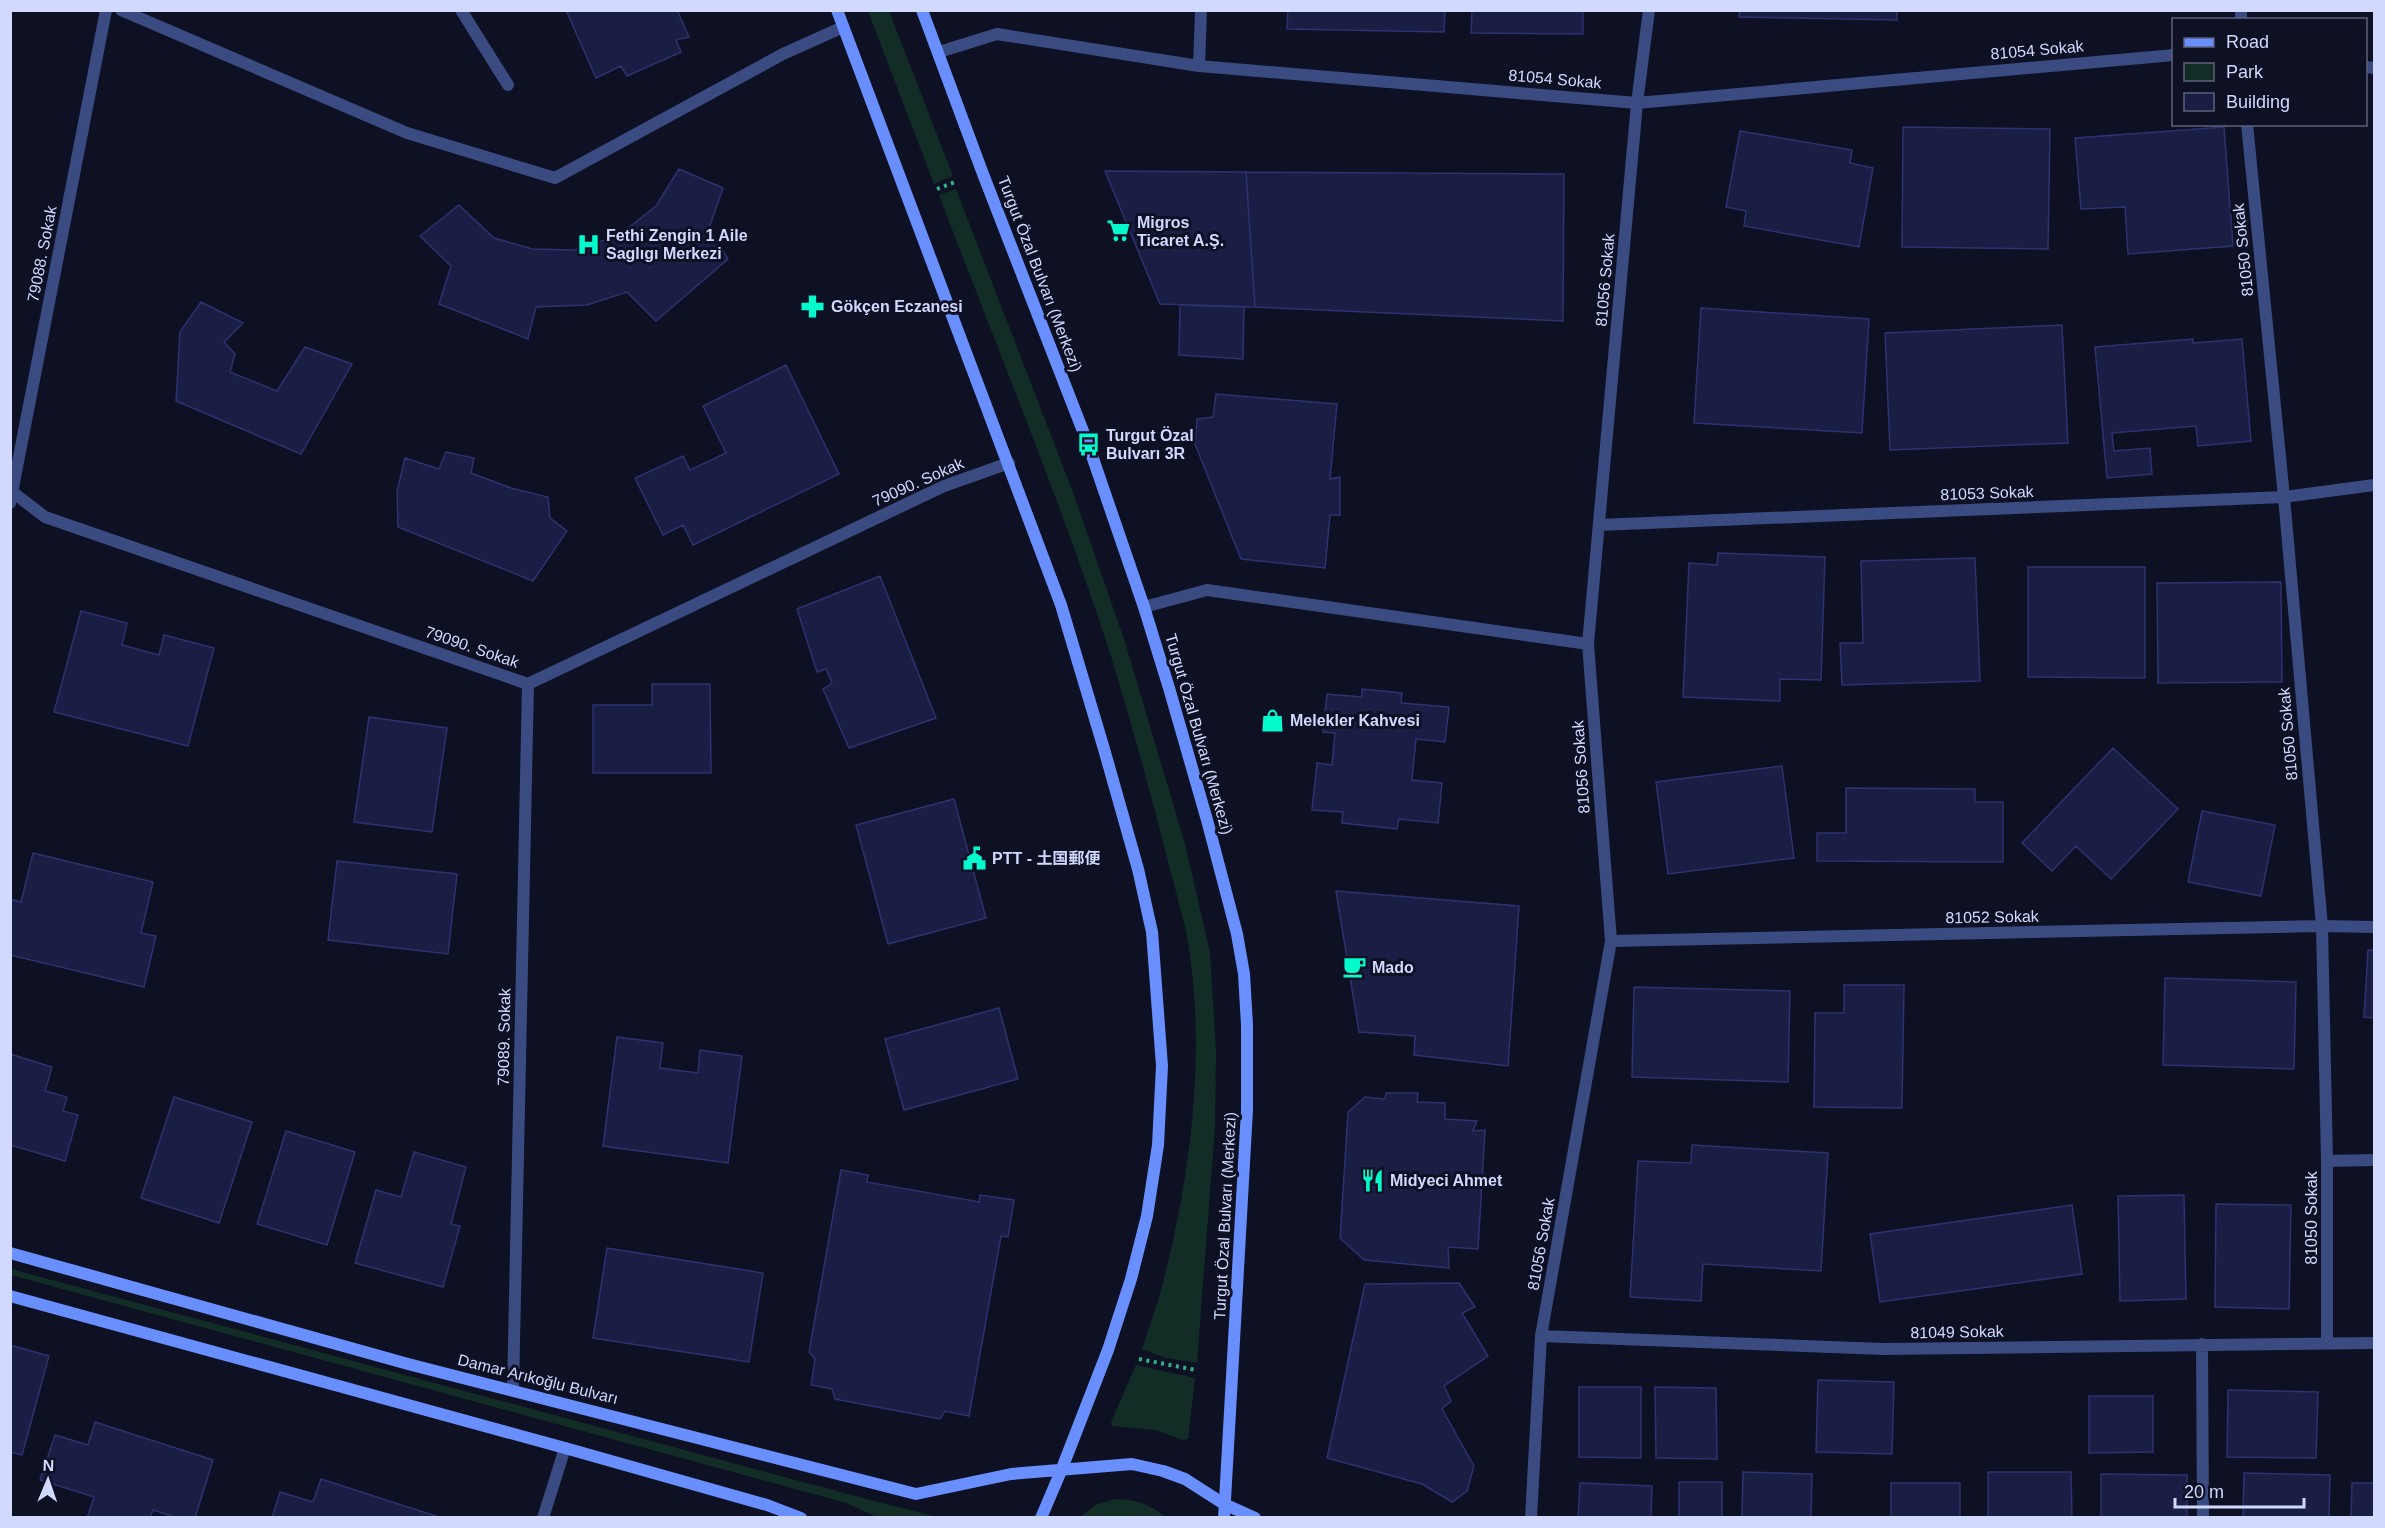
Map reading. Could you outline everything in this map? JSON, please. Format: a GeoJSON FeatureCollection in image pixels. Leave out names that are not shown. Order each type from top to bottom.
{"type":"FeatureCollection","features":[{"type":"Feature","properties":{"kind":"main road"},"geometry":{"type":"LineString","coordinates":[[837,10],[1061,605],[1126,825],[1152,932],[1160,1011],[1162,1066],[1159,1122],[1148,1216],[1108,1350],[1041,1518]]}},
{"type":"Feature","properties":{"kind":"main road","name":"Turgut Özal Bulvarı (Merkezi)"},"geometry":{"type":"LineString","coordinates":[[922,10],[983,174],[1089,444],[1144,607],[1207,820],[1237,934],[1244,974],[1247,1025],[1247,1110],[1224,1518]]}},
{"type":"Feature","properties":{"kind":"main road","name":"Damar Arıkoğlu Bulvarı"},"geometry":{"type":"LineString","coordinates":[[10,1253],[408,1364],[916,1494],[1011,1474],[1061,1472],[1082,1467],[1132,1464],[1185,1479],[1224,1504],[1256,1518]]}},
{"type":"Feature","properties":{"kind":"main road"},"geometry":{"type":"LineString","coordinates":[[10,1296],[565,1448],[767,1505],[801,1518]]}},
{"type":"Feature","properties":{"kind":"street","name":"79088. Sokak"},"geometry":{"type":"LineString","coordinates":[[11,495],[106,10]]}},
{"type":"Feature","properties":{"kind":"street"},"geometry":{"type":"LineString","coordinates":[[121,10],[407,133],[555,178],[783,54],[843,27]]}},
{"type":"Feature","properties":{"kind":"street"},"geometry":{"type":"LineString","coordinates":[[461,10],[508,85]]}},
{"type":"Feature","properties":{"kind":"street"},"geometry":{"type":"LineString","coordinates":[[1199,66],[1202,10]]}},
{"type":"Feature","properties":{"kind":"street","name":"81056 Sokak"},"geometry":{"type":"LineString","coordinates":[[1531,1518],[1541,1336],[1611,941],[1588,644],[1637,103],[1649,10]]}},
{"type":"Feature","properties":{"kind":"street","name":"81054 Sokak"},"geometry":{"type":"LineString","coordinates":[[939,52],[997,34],[1199,66],[1637,103],[2172,55]]}},
{"type":"Feature","properties":{"kind":"street","name":"81050 Sokak"},"geometry":{"type":"LineString","coordinates":[[2247,126],[2284,497],[2322,926],[2327,1161],[2327,1342]]}},
{"type":"Feature","properties":{"kind":"street","name":"79090. Sokak"},"geometry":{"type":"LineString","coordinates":[[11,495],[45,518],[528,684],[944,486],[1009,463]]}},
{"type":"Feature","properties":{"kind":"street","name":"81053 Sokak"},"geometry":{"type":"LineString","coordinates":[[1599,525],[2284,497],[2374,485]]}},
{"type":"Feature","properties":{"kind":"street"},"geometry":{"type":"LineString","coordinates":[[1144,607],[1207,590],[1588,644]]}},
{"type":"Feature","properties":{"kind":"street","name":"79089. Sokak"},"geometry":{"type":"LineString","coordinates":[[513,1390],[528,684]]}},
{"type":"Feature","properties":{"kind":"street","name":"81052 Sokak"},"geometry":{"type":"LineString","coordinates":[[1611,941],[2322,926],[2374,927]]}},
{"type":"Feature","properties":{"kind":"street"},"geometry":{"type":"LineString","coordinates":[[2327,1161],[2374,1160]]}},
{"type":"Feature","properties":{"kind":"street","name":"81049 Sokak"},"geometry":{"type":"LineString","coordinates":[[1541,1336],[1883,1349],[2374,1342]]}},
{"type":"Feature","properties":{"kind":"street"},"geometry":{"type":"LineString","coordinates":[[2202,1344],[2203,1518]]}},
{"type":"Feature","properties":{"kind":"street"},"geometry":{"type":"LineString","coordinates":[[543,1518],[565,1448]]}},
{"type":"Feature","properties":{"kind":"path"},"geometry":{"type":"LineString","coordinates":[[936,189],[955,182]]}},
{"type":"Feature","properties":{"kind":"path"},"geometry":{"type":"LineString","coordinates":[[1139,1359],[1196,1370]]}},
{"type":"Feature","properties":{"kind":"green space"},"geometry":{"type":"Polygon","coordinates":[[[868,11],[889,11],[953,176],[934,184],[868,11]]]}},
{"type":"Feature","properties":{"kind":"green space"},"geometry":{"type":"Polygon","coordinates":[[[956,189],[1074,495],[1125,642],[1185,844],[1210,952],[1216,1051],[1215,1127],[1197,1363],[1166,1358],[1142,1349],[1165,1275],[1175,1233],[1194,1104],[1195,1017],[1186,931],[1140,755],[1090,592],[939,195],[956,189]]]}},
{"type":"Feature","properties":{"kind":"green space"},"geometry":{"type":"Polygon","coordinates":[[[11,1269],[937,1517],[877,1517],[846,1503],[11,1275],[11,1269]]]}},
{"type":"Feature","properties":{"kind":"green space"},"geometry":{"type":"Polygon","coordinates":[[[1136,1365],[1195,1378],[1188,1439],[1182,1440],[1156,1430],[1112,1426],[1111,1422],[1136,1365]]]}},
{"type":"Feature","properties":{"kind":"green space"},"geometry":{"type":"Polygon","coordinates":[[[1116,1499],[1142,1503],[1165,1517],[1080,1517],[1097,1504],[1116,1499]]]}},
{"type":"Feature","properties":{"kind":"building"},"geometry":{"type":"Polygon","coordinates":[[[566,10],[677,10],[689,37],[676,40],[681,52],[627,76],[621,66],[596,78],[566,10]]]}},
{"type":"Feature","properties":{"kind":"building"},"geometry":{"type":"Polygon","coordinates":[[[1288,10],[1445,10],[1444,32],[1287,29],[1288,10]]]}},
{"type":"Feature","properties":{"kind":"building"},"geometry":{"type":"Polygon","coordinates":[[[1472,10],[1583,10],[1583,34],[1471,33],[1472,10]]]}},
{"type":"Feature","properties":{"kind":"building"},"geometry":{"type":"Polygon","coordinates":[[[1740,10],[1897,10],[1897,20],[1739,17],[1740,10]]]}},
{"type":"Feature","properties":{"kind":"building"},"geometry":{"type":"Polygon","coordinates":[[[1903,127],[2050,129],[2048,249],[1902,247],[1903,127]]]}},
{"type":"Feature","properties":{"kind":"building"},"geometry":{"type":"Polygon","coordinates":[[[2224,127],[2233,246],[2128,254],[2125,207],[2081,209],[2075,138],[2224,127]]]}},
{"type":"Feature","properties":{"kind":"building"},"geometry":{"type":"Polygon","coordinates":[[[1740,131],[1852,150],[1850,163],[1873,168],[1859,247],[1744,226],[1746,211],[1726,207],[1740,131]]]}},
{"type":"Feature","properties":{"kind":"building"},"geometry":{"type":"Polygon","coordinates":[[[679,169],[723,188],[709,228],[728,259],[656,321],[627,292],[587,305],[536,307],[528,339],[439,304],[451,266],[420,236],[459,205],[494,238],[532,249],[574,250],[619,235],[656,206],[679,169]]]}},
{"type":"Feature","properties":{"kind":"building"},"geometry":{"type":"Polygon","coordinates":[[[1105,171],[1246,172],[1255,307],[1160,304],[1105,171]]]}},
{"type":"Feature","properties":{"kind":"building"},"geometry":{"type":"Polygon","coordinates":[[[1246,172],[1564,174],[1563,321],[1255,307],[1246,172]]]}},
{"type":"Feature","properties":{"kind":"building"},"geometry":{"type":"Polygon","coordinates":[[[201,302],[243,323],[224,342],[235,354],[230,372],[277,391],[305,347],[352,364],[301,454],[176,401],[180,332],[201,302]]]}},
{"type":"Feature","properties":{"kind":"building"},"geometry":{"type":"Polygon","coordinates":[[[1180,305],[1244,307],[1243,359],[1179,355],[1180,305]]]}},
{"type":"Feature","properties":{"kind":"building"},"geometry":{"type":"Polygon","coordinates":[[[1701,308],[1869,319],[1862,433],[1694,423],[1701,308]]]}},
{"type":"Feature","properties":{"kind":"building"},"geometry":{"type":"Polygon","coordinates":[[[2062,325],[2068,443],[1890,450],[1885,333],[2062,325]]]}},
{"type":"Feature","properties":{"kind":"building"},"geometry":{"type":"Polygon","coordinates":[[[2193,339],[2193,343],[2242,339],[2251,441],[2198,446],[2196,426],[2112,433],[2114,451],[2150,448],[2152,474],[2107,478],[2095,347],[2193,339]]]}},
{"type":"Feature","properties":{"kind":"building"},"geometry":{"type":"Polygon","coordinates":[[[786,365],[839,474],[693,545],[683,525],[663,535],[635,478],[683,456],[690,470],[726,453],[703,406],[786,365]]]}},
{"type":"Feature","properties":{"kind":"building"},"geometry":{"type":"Polygon","coordinates":[[[1216,394],[1337,404],[1330,479],[1340,477],[1340,515],[1330,515],[1325,568],[1241,559],[1195,444],[1197,419],[1213,417],[1216,394]]]}},
{"type":"Feature","properties":{"kind":"building"},"geometry":{"type":"Polygon","coordinates":[[[446,452],[474,458],[471,473],[511,488],[548,497],[550,518],[567,531],[533,581],[398,527],[397,491],[405,458],[439,469],[446,452]]]}},
{"type":"Feature","properties":{"kind":"building"},"geometry":{"type":"Polygon","coordinates":[[[1718,553],[1825,557],[1821,680],[1780,679],[1780,701],[1683,697],[1689,563],[1717,565],[1718,553]]]}},
{"type":"Feature","properties":{"kind":"building"},"geometry":{"type":"Polygon","coordinates":[[[1975,558],[1980,681],[1842,685],[1840,643],[1863,643],[1861,561],[1975,558]]]}},
{"type":"Feature","properties":{"kind":"building"},"geometry":{"type":"Polygon","coordinates":[[[2028,567],[2145,567],[2145,678],[2028,677],[2028,567]]]}},
{"type":"Feature","properties":{"kind":"building"},"geometry":{"type":"Polygon","coordinates":[[[880,576],[936,718],[849,748],[823,689],[832,683],[826,669],[817,672],[797,609],[880,576]]]}},
{"type":"Feature","properties":{"kind":"building"},"geometry":{"type":"Polygon","coordinates":[[[2281,582],[2282,682],[2158,683],[2157,583],[2281,582]]]}},
{"type":"Feature","properties":{"kind":"building"},"geometry":{"type":"Polygon","coordinates":[[[81,611],[127,623],[122,645],[159,655],[164,635],[214,648],[188,746],[54,712],[81,611]]]}},
{"type":"Feature","properties":{"kind":"building"},"geometry":{"type":"Polygon","coordinates":[[[652,684],[710,684],[711,773],[593,773],[593,705],[652,705],[652,684]]]}},
{"type":"Feature","properties":{"kind":"building"},"geometry":{"type":"Polygon","coordinates":[[[1362,689],[1402,693],[1401,703],[1449,707],[1445,742],[1416,739],[1412,780],[1442,783],[1438,823],[1399,819],[1397,829],[1342,823],[1343,812],[1312,810],[1317,763],[1332,765],[1335,733],[1323,732],[1327,694],[1362,697],[1362,689]]]}},
{"type":"Feature","properties":{"kind":"building"},"geometry":{"type":"Polygon","coordinates":[[[369,717],[447,728],[432,832],[354,822],[369,717]]]}},
{"type":"Feature","properties":{"kind":"building"},"geometry":{"type":"Polygon","coordinates":[[[2113,748],[2178,809],[2111,879],[2076,846],[2052,871],[2022,843],[2113,748]]]}},
{"type":"Feature","properties":{"kind":"building"},"geometry":{"type":"Polygon","coordinates":[[[1782,766],[1794,858],[1668,874],[1656,782],[1782,766]]]}},
{"type":"Feature","properties":{"kind":"building"},"geometry":{"type":"Polygon","coordinates":[[[1846,788],[1975,789],[1975,802],[2003,802],[2003,862],[1817,861],[1817,833],[1846,833],[1846,788]]]}},
{"type":"Feature","properties":{"kind":"building"},"geometry":{"type":"Polygon","coordinates":[[[954,799],[986,918],[888,944],[856,825],[954,799]]]}},
{"type":"Feature","properties":{"kind":"building"},"geometry":{"type":"Polygon","coordinates":[[[2202,811],[2275,825],[2261,896],[2188,882],[2202,811]]]}},
{"type":"Feature","properties":{"kind":"building"},"geometry":{"type":"Polygon","coordinates":[[[33,853],[153,882],[141,933],[156,936],[144,987],[10,955],[10,899],[21,902],[33,853]]]}},
{"type":"Feature","properties":{"kind":"building"},"geometry":{"type":"Polygon","coordinates":[[[337,861],[457,874],[448,954],[328,940],[337,861]]]}},
{"type":"Feature","properties":{"kind":"building"},"geometry":{"type":"Polygon","coordinates":[[[1336,891],[1519,906],[1508,1066],[1414,1055],[1415,1036],[1359,1032],[1336,891]]]}},
{"type":"Feature","properties":{"kind":"building"},"geometry":{"type":"Polygon","coordinates":[[[2368,950],[2374,950],[2374,1018],[2364,1017],[2368,950]]]}},
{"type":"Feature","properties":{"kind":"building"},"geometry":{"type":"Polygon","coordinates":[[[2165,978],[2296,982],[2294,1069],[2163,1065],[2165,978]]]}},
{"type":"Feature","properties":{"kind":"building"},"geometry":{"type":"Polygon","coordinates":[[[1844,985],[1904,985],[1902,1108],[1814,1107],[1815,1013],[1844,1013],[1844,985]]]}},
{"type":"Feature","properties":{"kind":"building"},"geometry":{"type":"Polygon","coordinates":[[[1634,987],[1790,991],[1788,1082],[1632,1077],[1634,987]]]}},
{"type":"Feature","properties":{"kind":"building"},"geometry":{"type":"Polygon","coordinates":[[[999,1008],[1018,1079],[904,1110],[885,1039],[999,1008]]]}},
{"type":"Feature","properties":{"kind":"building"},"geometry":{"type":"Polygon","coordinates":[[[617,1037],[663,1043],[660,1068],[698,1073],[700,1050],[742,1056],[728,1163],[603,1146],[617,1037]]]}},
{"type":"Feature","properties":{"kind":"building"},"geometry":{"type":"Polygon","coordinates":[[[10,1054],[52,1067],[45,1091],[67,1097],[63,1111],[78,1115],[65,1161],[10,1145],[10,1054]]]}},
{"type":"Feature","properties":{"kind":"building"},"geometry":{"type":"Polygon","coordinates":[[[1386,1093],[1418,1093],[1417,1102],[1445,1103],[1445,1119],[1477,1121],[1473,1131],[1485,1130],[1478,1249],[1448,1247],[1449,1268],[1364,1260],[1340,1238],[1348,1112],[1365,1097],[1385,1099],[1386,1093]]]}},
{"type":"Feature","properties":{"kind":"building"},"geometry":{"type":"Polygon","coordinates":[[[174,1097],[252,1122],[219,1223],[141,1198],[174,1097]]]}},
{"type":"Feature","properties":{"kind":"building"},"geometry":{"type":"Polygon","coordinates":[[[286,1131],[355,1152],[327,1245],[257,1224],[286,1131]]]}},
{"type":"Feature","properties":{"kind":"building"},"geometry":{"type":"Polygon","coordinates":[[[1692,1145],[1828,1153],[1821,1271],[1703,1264],[1701,1301],[1630,1297],[1638,1161],[1691,1163],[1692,1145]]]}},
{"type":"Feature","properties":{"kind":"building"},"geometry":{"type":"Polygon","coordinates":[[[414,1152],[466,1167],[451,1224],[460,1226],[443,1287],[355,1263],[376,1190],[401,1197],[414,1152]]]}},
{"type":"Feature","properties":{"kind":"building"},"geometry":{"type":"Polygon","coordinates":[[[841,1170],[868,1175],[867,1182],[979,1202],[980,1195],[1014,1200],[1008,1237],[1001,1236],[969,1416],[945,1411],[940,1419],[835,1399],[832,1389],[811,1385],[815,1359],[809,1352],[841,1170]]]}},
{"type":"Feature","properties":{"kind":"building"},"geometry":{"type":"Polygon","coordinates":[[[2184,1195],[2186,1299],[2120,1301],[2118,1196],[2184,1195]]]}},
{"type":"Feature","properties":{"kind":"building"},"geometry":{"type":"Polygon","coordinates":[[[2216,1204],[2291,1205],[2289,1309],[2215,1307],[2216,1204]]]}},
{"type":"Feature","properties":{"kind":"building"},"geometry":{"type":"Polygon","coordinates":[[[2072,1205],[2082,1274],[1880,1302],[1870,1234],[2072,1205]]]}},
{"type":"Feature","properties":{"kind":"building"},"geometry":{"type":"Polygon","coordinates":[[[607,1248],[763,1273],[749,1362],[593,1338],[607,1248]]]}},
{"type":"Feature","properties":{"kind":"building"},"geometry":{"type":"Polygon","coordinates":[[[1459,1283],[1475,1307],[1462,1313],[1488,1356],[1444,1386],[1451,1401],[1442,1409],[1474,1466],[1467,1491],[1452,1502],[1422,1484],[1327,1458],[1365,1284],[1459,1283]]]}},
{"type":"Feature","properties":{"kind":"building"},"geometry":{"type":"Polygon","coordinates":[[[10,1345],[49,1356],[22,1455],[10,1452],[10,1345]]]}},
{"type":"Feature","properties":{"kind":"building"},"geometry":{"type":"Polygon","coordinates":[[[1818,1380],[1894,1382],[1892,1454],[1816,1452],[1818,1380]]]}},
{"type":"Feature","properties":{"kind":"building"},"geometry":{"type":"Polygon","coordinates":[[[1579,1387],[1641,1387],[1641,1458],[1579,1457],[1579,1387]]]}},
{"type":"Feature","properties":{"kind":"building"},"geometry":{"type":"Polygon","coordinates":[[[1655,1387],[1716,1388],[1717,1459],[1656,1458],[1655,1387]]]}},
{"type":"Feature","properties":{"kind":"building"},"geometry":{"type":"Polygon","coordinates":[[[2228,1390],[2318,1392],[2316,1458],[2227,1457],[2228,1390]]]}},
{"type":"Feature","properties":{"kind":"building"},"geometry":{"type":"Polygon","coordinates":[[[2089,1396],[2153,1396],[2153,1452],[2089,1453],[2089,1396]]]}},
{"type":"Feature","properties":{"kind":"building"},"geometry":{"type":"Polygon","coordinates":[[[95,1422],[213,1460],[195,1518],[178,1518],[153,1510],[150,1518],[87,1518],[94,1497],[40,1480],[55,1435],[88,1445],[95,1422]]]}},
{"type":"Feature","properties":{"kind":"building"},"geometry":{"type":"Polygon","coordinates":[[[1743,1472],[1812,1474],[1811,1518],[1742,1518],[1743,1472]]]}},
{"type":"Feature","properties":{"kind":"building"},"geometry":{"type":"Polygon","coordinates":[[[1988,1472],[2071,1472],[2072,1518],[1988,1518],[1988,1472]]]}},
{"type":"Feature","properties":{"kind":"building"},"geometry":{"type":"Polygon","coordinates":[[[2244,1473],[2330,1475],[2329,1518],[2243,1518],[2244,1473]]]}},
{"type":"Feature","properties":{"kind":"building"},"geometry":{"type":"Polygon","coordinates":[[[2101,1474],[2187,1475],[2187,1518],[2101,1518],[2101,1474]]]}},
{"type":"Feature","properties":{"kind":"building"},"geometry":{"type":"Polygon","coordinates":[[[321,1479],[439,1518],[272,1518],[280,1492],[313,1502],[321,1479]]]}},
{"type":"Feature","properties":{"kind":"building"},"geometry":{"type":"Polygon","coordinates":[[[1679,1482],[1722,1482],[1722,1518],[1679,1518],[1679,1482]]]}},
{"type":"Feature","properties":{"kind":"building"},"geometry":{"type":"Polygon","coordinates":[[[1580,1483],[1652,1486],[1651,1518],[1578,1518],[1580,1483]]]}},
{"type":"Feature","properties":{"kind":"building"},"geometry":{"type":"Polygon","coordinates":[[[1891,1483],[1960,1483],[1960,1518],[1891,1518],[1891,1483]]]}},
{"type":"Feature","properties":{"kind":"building"},"geometry":{"type":"Polygon","coordinates":[[[2352,1483],[2374,1483],[2374,1518],[2351,1518],[2352,1483]]]}},
{"type":"Feature","properties":{"kind":"place","name":"Migros Ticaret A.Ş."},"geometry":{"type":"Point","coordinates":[1119,231]}},
{"type":"Feature","properties":{"kind":"place","name":"Fethi Zengin 1 Aile Saglıgı Merkezi"},"geometry":{"type":"Point","coordinates":[588,244]}},
{"type":"Feature","properties":{"kind":"place","name":"Gökçen Eczanesi"},"geometry":{"type":"Point","coordinates":[813,306]}},
{"type":"Feature","properties":{"kind":"place","name":"Turgut Özal Bulvarı 3R"},"geometry":{"type":"Point","coordinates":[1088,444]}},
{"type":"Feature","properties":{"kind":"place","name":"Melekler Kahvesi"},"geometry":{"type":"Point","coordinates":[1272,720]}},
{"type":"Feature","properties":{"kind":"place","name":"PTT - 土国郵便"},"geometry":{"type":"Point","coordinates":[974,858]}},
{"type":"Feature","properties":{"kind":"place","name":"Mado"},"geometry":{"type":"Point","coordinates":[1354,967]}},
{"type":"Feature","properties":{"kind":"place","name":"Midyeci Ahmet"},"geometry":{"type":"Point","coordinates":[1372,1180]}}]}
